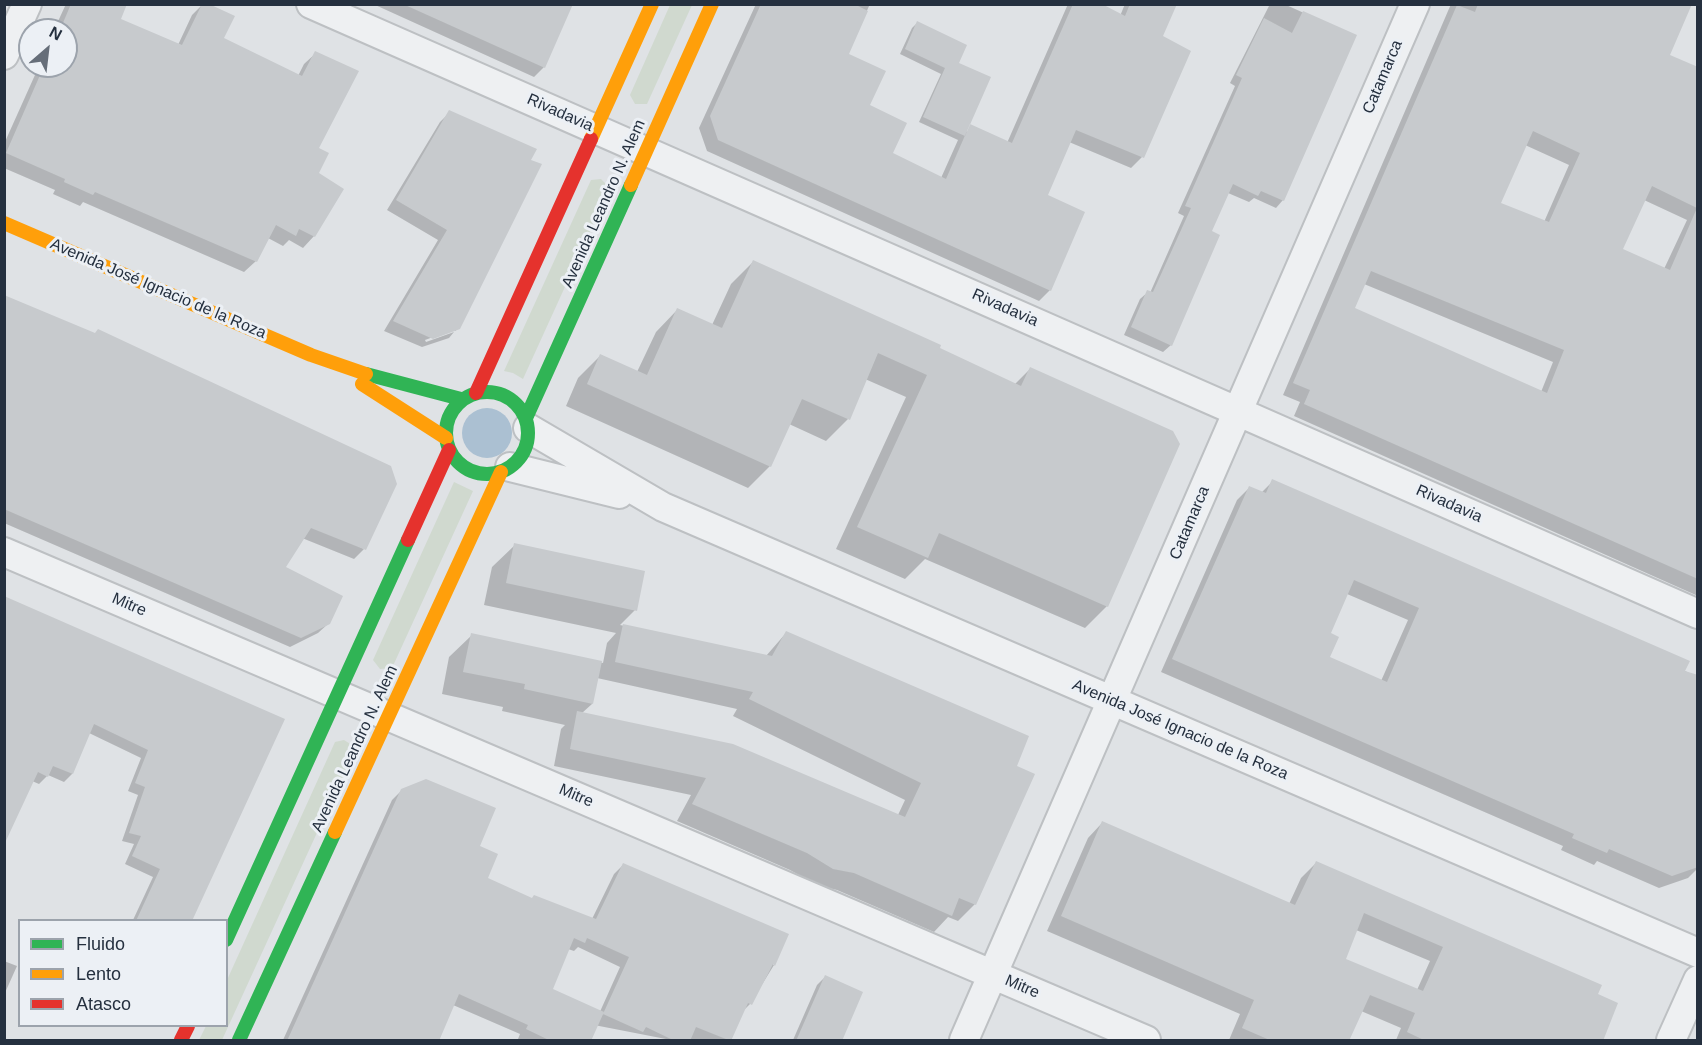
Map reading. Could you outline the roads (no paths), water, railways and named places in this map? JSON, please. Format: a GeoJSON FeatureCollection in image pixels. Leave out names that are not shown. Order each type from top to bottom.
{"type":"FeatureCollection","features":[{"type":"Feature","properties":{"kind":"street"},"geometry":{"type":"LineString","coordinates":[[4,55],[27,4]]}},
{"type":"Feature","properties":{"kind":"street","name":"Rivadavia"},"geometry":{"type":"LineString","coordinates":[[311,4],[1698,614]]}},
{"type":"Feature","properties":{"kind":"street"},"geometry":{"type":"LineString","coordinates":[[476,393],[652,4]]}},
{"type":"Feature","properties":{"kind":"street","name":"Avenida Leandro N. Alem"},"geometry":{"type":"LineString","coordinates":[[527,423],[712,4]]}},
{"type":"Feature","properties":{"kind":"street","name":"Catamarca"},"geometry":{"type":"LineString","coordinates":[[964,1041],[1415,4]]}},
{"type":"Feature","properties":{"kind":"street","name":"Avenida José Ignacio de la Roza"},"geometry":{"type":"LineString","coordinates":[[4,223],[311,355],[380,378],[461,399]]}},
{"type":"Feature","properties":{"kind":"street","name":"Avenida José Ignacio de la Roza"},"geometry":{"type":"LineString","coordinates":[[311,355],[396,405],[447,444]]}},
{"type":"Feature","properties":{"kind":"street"},"geometry":{"type":"LineString","coordinates":[[228,936],[339,694],[447,444],[448,417],[461,399],[488,391],[511,399],[527,423],[524,450],[505,469],[489,474],[465,468],[447,444]]}},
{"type":"Feature","properties":{"kind":"street","name":"Avenida José Ignacio de la Roza"},"geometry":{"type":"LineString","coordinates":[[527,423],[663,507]]}},
{"type":"Feature","properties":{"kind":"street","name":"Avenida Leandro N. Alem"},"geometry":{"type":"LineString","coordinates":[[239,1041],[388,715],[505,469]]}},
{"type":"Feature","properties":{"kind":"street","name":"Avenida José Ignacio de la Roza"},"geometry":{"type":"LineString","coordinates":[[505,469],[582,484],[663,507],[1698,953]]}},
{"type":"Feature","properties":{"kind":"street","name":"Mitre"},"geometry":{"type":"LineString","coordinates":[[4,552],[1146,1041]]}},
{"type":"Feature","properties":{"kind":"street"},"geometry":{"type":"LineString","coordinates":[[1671,1041],[1698,980]]}},
{"type":"Feature","properties":{"kind":"street"},"geometry":{"type":"LineString","coordinates":[[181,1041],[188,1027]]}},
{"type":"Feature","properties":{"kind":"water"},"geometry":{"type":"Polygon","coordinates":[[[482,408],[492,408],[505,415],[512,428],[512,438],[505,451],[492,458],[482,458],[473,454],[466,447],[462,438],[462,428],[466,419],[473,412],[482,408]]]}}]}
